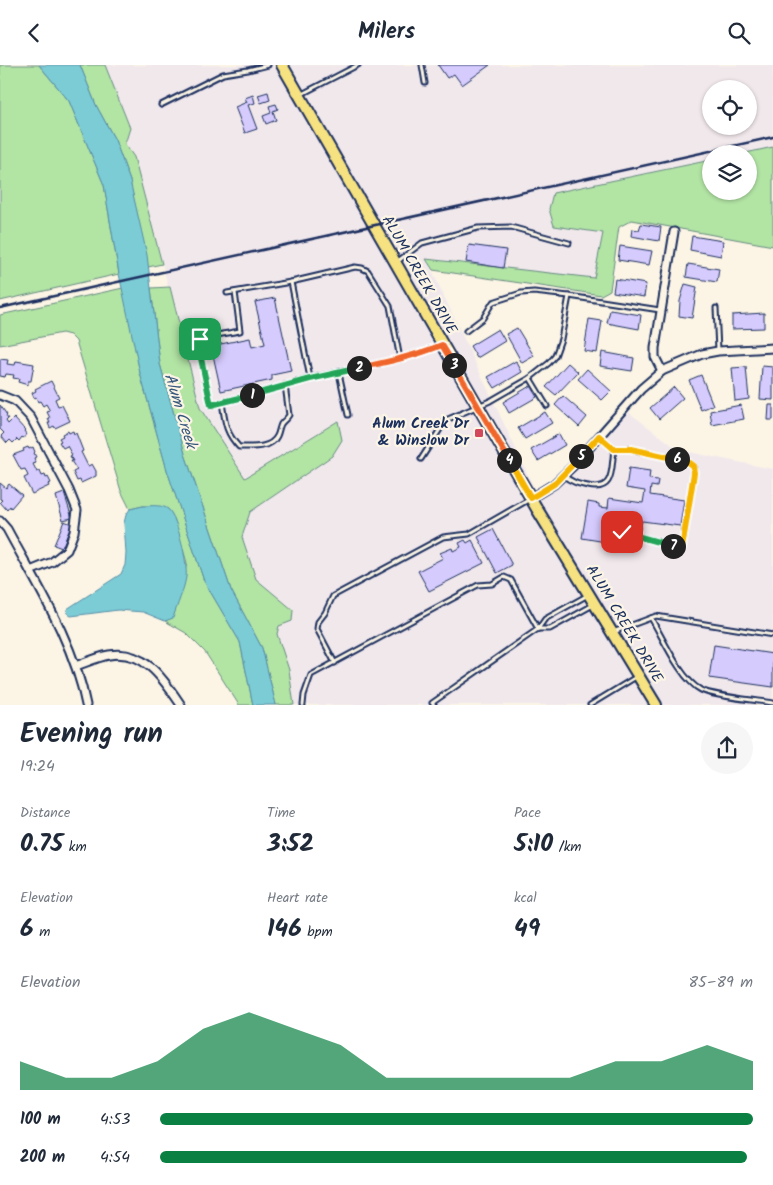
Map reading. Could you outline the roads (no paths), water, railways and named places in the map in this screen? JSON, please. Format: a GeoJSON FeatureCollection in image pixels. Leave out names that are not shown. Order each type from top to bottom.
{"type":"FeatureCollection","features":[{"type":"Feature","properties":{"kind":"main road","name":"ALUM CREEK DRIVE"},"geometry":{"type":"LineString","coordinates":[[282,65],[531,498],[656,705]]}},
{"type":"Feature","properties":{"kind":"street"},"geometry":{"type":"LineString","coordinates":[[662,371],[654,357],[660,310],[674,232]]}},
{"type":"Feature","properties":{"kind":"street"},"geometry":{"type":"LineString","coordinates":[[531,498],[554,484],[641,389],[662,371],[702,354],[718,351],[773,348]]}},
{"type":"Feature","properties":{"kind":"street"},"geometry":{"type":"LineString","coordinates":[[0,395],[15,401],[31,418],[65,481],[77,510],[74,532],[67,550],[52,562],[30,571]]}},
{"type":"Feature","properties":{"kind":"street"},"geometry":{"type":"LineString","coordinates":[[0,521],[7,529],[51,611],[76,666],[86,705]]}},
{"type":"Feature","properties":{"kind":"street"},"geometry":{"type":"LineString","coordinates":[[76,666],[110,655],[125,656],[143,661],[158,672],[181,705]]}},
{"type":"Feature","properties":{"kind":"lane"},"geometry":{"type":"LineString","coordinates":[[161,105],[223,74],[268,65]]}},
{"type":"Feature","properties":{"kind":"lane"},"geometry":{"type":"LineString","coordinates":[[299,95],[358,65]]}},
{"type":"Feature","properties":{"kind":"lane"},"geometry":{"type":"LineString","coordinates":[[422,65],[425,83]]}},
{"type":"Feature","properties":{"kind":"lane"},"geometry":{"type":"LineString","coordinates":[[396,263],[422,243],[478,228],[511,227],[569,243]]}},
{"type":"Feature","properties":{"kind":"lane"},"geometry":{"type":"LineString","coordinates":[[227,293],[291,282],[355,267],[362,268],[368,271],[390,306],[400,359]]}},
{"type":"Feature","properties":{"kind":"lane"},"geometry":{"type":"LineString","coordinates":[[291,282],[310,379]]}},
{"type":"Feature","properties":{"kind":"lane"},"geometry":{"type":"LineString","coordinates":[[466,331],[483,318],[493,302],[534,291],[660,310]]}},
{"type":"Feature","properties":{"kind":"lane"},"geometry":{"type":"LineString","coordinates":[[235,292],[240,331],[200,339],[199,349],[211,405],[285,385],[400,359],[442,345]]}},
{"type":"Feature","properties":{"kind":"lane"},"geometry":{"type":"LineString","coordinates":[[421,459],[446,420],[478,407],[543,369],[555,355],[561,339],[569,295]]}},
{"type":"Feature","properties":{"kind":"lane"},"geometry":{"type":"LineString","coordinates":[[716,308],[718,351]]}},
{"type":"Feature","properties":{"kind":"lane"},"geometry":{"type":"LineString","coordinates":[[339,373],[348,415]]}},
{"type":"Feature","properties":{"kind":"lane"},"geometry":{"type":"LineString","coordinates":[[530,378],[547,406]]}},
{"type":"Feature","properties":{"kind":"lane"},"geometry":{"type":"LineString","coordinates":[[222,402],[226,428],[231,439],[239,447],[257,447],[272,443],[277,437],[279,426],[289,415],[285,385]]}},
{"type":"Feature","properties":{"kind":"lane"},"geometry":{"type":"LineString","coordinates":[[599,436],[614,449],[631,449],[686,461],[693,466],[694,473],[682,548],[622,532]]}},
{"type":"Feature","properties":{"kind":"lane"},"geometry":{"type":"LineString","coordinates":[[563,475],[570,482],[598,488],[604,486],[610,479],[614,449]]}},
{"type":"Feature","properties":{"kind":"lane"},"geometry":{"type":"LineString","coordinates":[[335,663],[317,629],[318,622],[325,613],[333,596],[443,537],[469,534],[482,528],[531,498]]}},
{"type":"Feature","properties":{"kind":"lane"},"geometry":{"type":"LineString","coordinates":[[303,705],[304,695],[311,675],[478,585],[492,584],[504,577],[511,580],[538,629]]}},
{"type":"Feature","properties":{"kind":"lane"},"geometry":{"type":"LineString","coordinates":[[434,705],[432,703],[538,629],[544,619],[589,595]]}},
{"type":"Feature","properties":{"kind":"lane"},"geometry":{"type":"LineString","coordinates":[[538,629],[550,629],[594,604]]}},
{"type":"Feature","properties":{"kind":"lane"},"geometry":{"type":"LineString","coordinates":[[612,633],[656,616],[773,635]]}},
{"type":"Feature","properties":{"kind":"lane"},"geometry":{"type":"LineString","coordinates":[[651,618],[683,673],[695,687],[707,693],[773,703]]}},
{"type":"Feature","properties":{"kind":"lane"},"geometry":{"type":"LineString","coordinates":[[590,705],[638,676]]}},
{"type":"Feature","properties":{"kind":"water"},"geometry":{"type":"Polygon","coordinates":[[[39,65],[80,65],[96,105],[115,140],[130,181],[147,255],[160,364],[185,454],[231,590],[262,648],[276,705],[253,705],[240,642],[204,581],[167,470],[140,373],[119,274],[104,185],[69,101],[39,65]]]}},
{"type":"Feature","properties":{"kind":"water"},"geometry":{"type":"Polygon","coordinates":[[[143,506],[160,506],[169,510],[176,523],[182,542],[186,577],[173,618],[165,621],[143,612],[118,610],[71,616],[68,614],[67,609],[121,574],[125,565],[124,523],[126,515],[130,509],[143,506]]]}},
{"type":"Feature","properties":{"kind":"railway"},"geometry":{"type":"LineString","coordinates":[[0,308],[773,137]]}},
{"type":"Feature","properties":{"kind":"place","name":"Alum Creek Dr & Winslow Dr"},"geometry":{"type":"Point","coordinates":[479,433]}},
{"type":"Feature","properties":{"kind":"water label","name":"Alum Creek"},"geometry":{"type":"Point","coordinates":[180,411]}}]}
